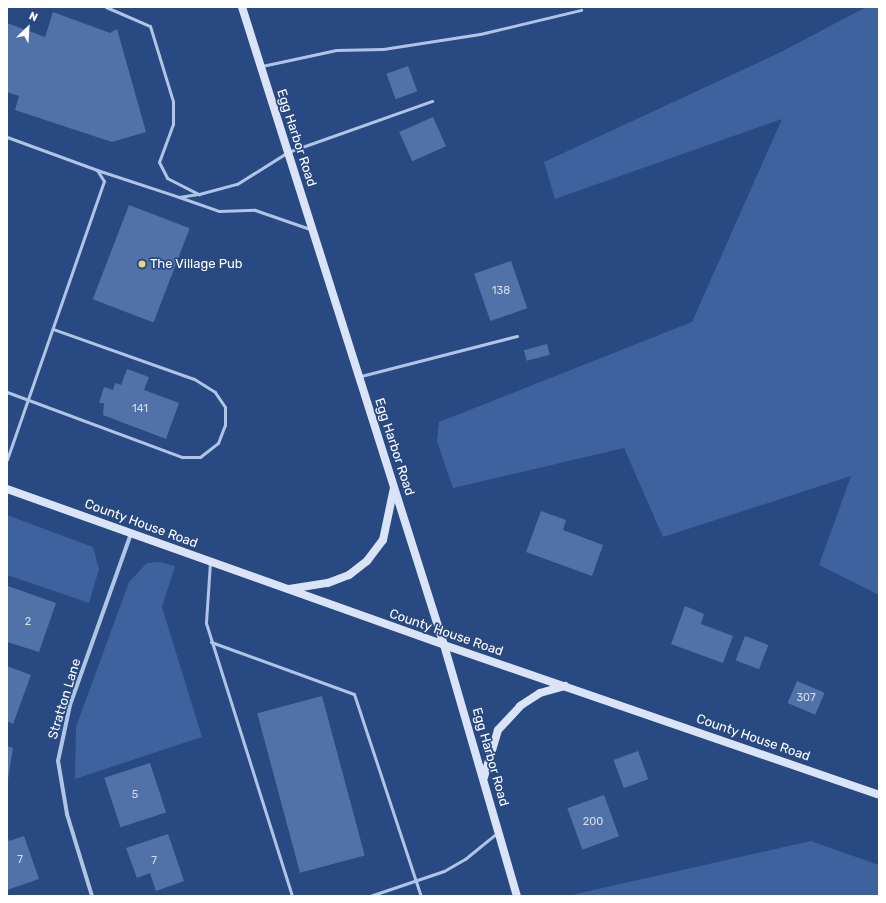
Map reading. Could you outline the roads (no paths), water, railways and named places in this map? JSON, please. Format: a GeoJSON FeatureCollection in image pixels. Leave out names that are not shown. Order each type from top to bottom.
{"type":"FeatureCollection","features":[{"type":"Feature","properties":{"kind":"main road","name":"Egg Harbor Road"},"geometry":{"type":"LineString","coordinates":[[242,7],[444,645],[484,778],[517,896]]}},
{"type":"Feature","properties":{"kind":"main road"},"geometry":{"type":"LineString","coordinates":[[287,589],[328,583],[349,575],[367,561],[383,540],[394,487]]}},
{"type":"Feature","properties":{"kind":"main road","name":"County House Road"},"geometry":{"type":"LineString","coordinates":[[7,489],[444,645],[879,795]]}},
{"type":"Feature","properties":{"kind":"main road"},"geometry":{"type":"LineString","coordinates":[[484,778],[498,730],[520,706],[540,693],[565,686]]}},
{"type":"Feature","properties":{"kind":"street","name":"Stratton Lane"},"geometry":{"type":"LineString","coordinates":[[92,896],[67,814],[58,761],[70,705],[131,534]]}},
{"type":"Feature","properties":{"kind":"lane"},"geometry":{"type":"LineString","coordinates":[[106,7],[150,26],[173,101],[173,124],[159,162],[167,178],[199,194]]}},
{"type":"Feature","properties":{"kind":"lane"},"geometry":{"type":"LineString","coordinates":[[260,66],[336,50],[383,48],[480,34],[581,10]]}},
{"type":"Feature","properties":{"kind":"lane"},"geometry":{"type":"LineString","coordinates":[[179,197],[199,194],[237,184],[288,152],[432,102]]}},
{"type":"Feature","properties":{"kind":"lane"},"geometry":{"type":"LineString","coordinates":[[7,137],[97,170],[219,211],[255,210],[312,230]]}},
{"type":"Feature","properties":{"kind":"lane"},"geometry":{"type":"LineString","coordinates":[[7,460],[104,180],[97,170]]}},
{"type":"Feature","properties":{"kind":"lane"},"geometry":{"type":"LineString","coordinates":[[7,392],[182,457],[200,457],[218,444],[225,425],[225,407],[215,392],[194,379],[53,329]]}},
{"type":"Feature","properties":{"kind":"lane"},"geometry":{"type":"LineString","coordinates":[[359,376],[517,336]]}},
{"type":"Feature","properties":{"kind":"lane"},"geometry":{"type":"LineString","coordinates":[[210,562],[206,623],[292,896]]}},
{"type":"Feature","properties":{"kind":"lane"},"geometry":{"type":"LineString","coordinates":[[211,642],[345,688],[354,694],[421,896]]}},
{"type":"Feature","properties":{"kind":"lane"},"geometry":{"type":"LineString","coordinates":[[370,896],[416,881],[465,860],[498,832]]}},
{"type":"Feature","properties":{"kind":"place","name":"The Village Pub"},"geometry":{"type":"Point","coordinates":[142,264]}}]}
